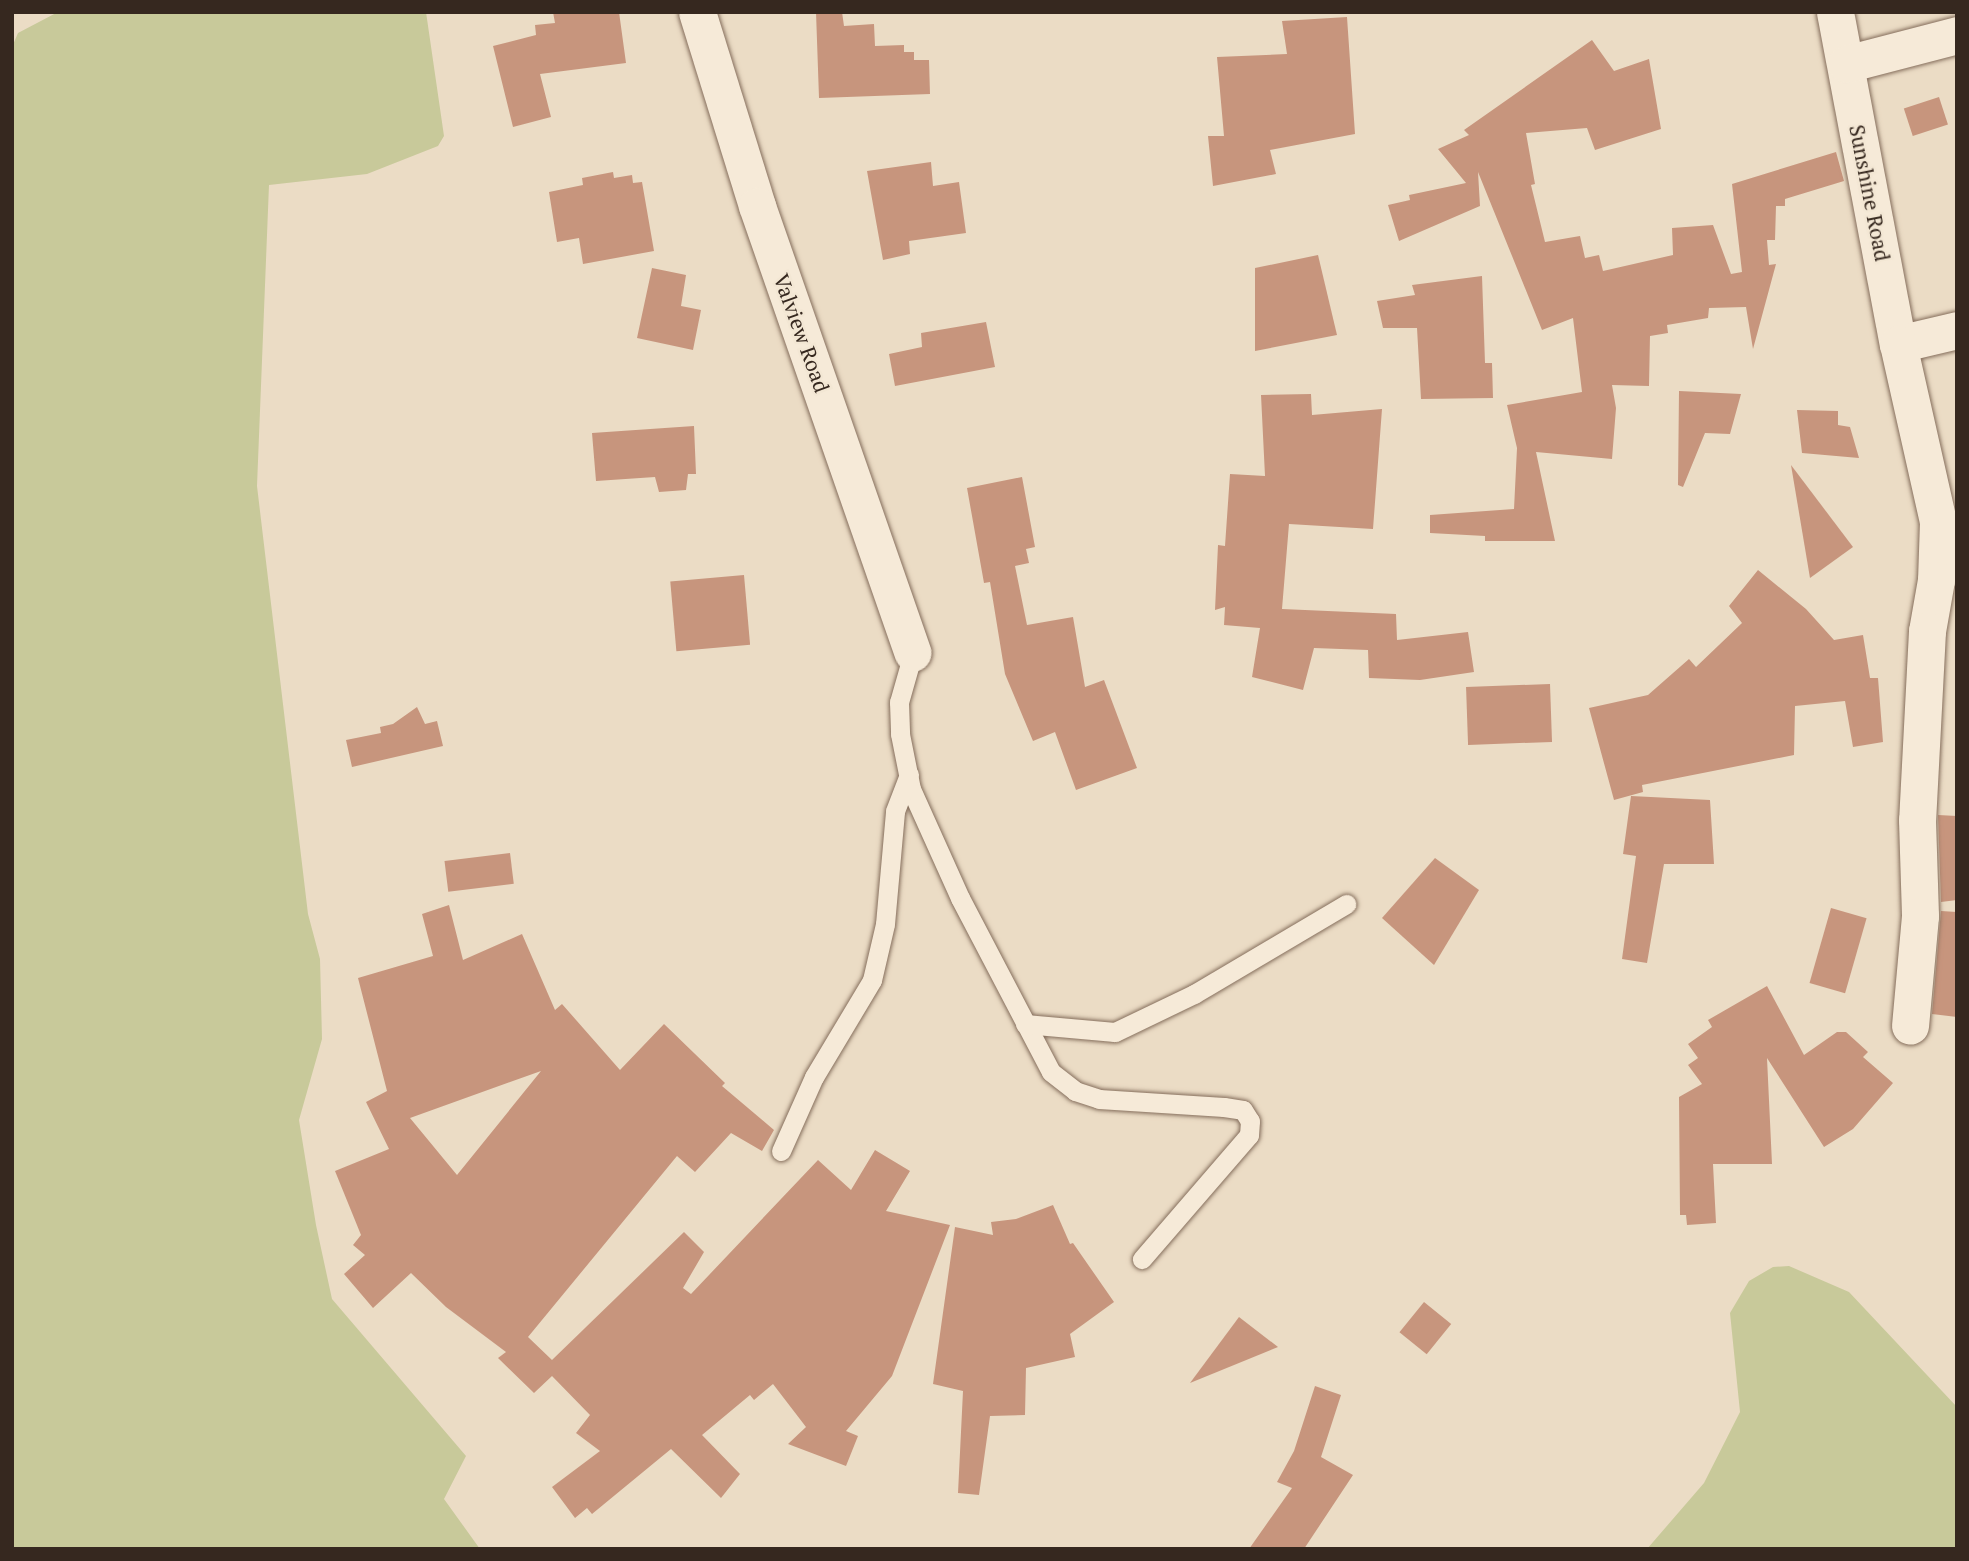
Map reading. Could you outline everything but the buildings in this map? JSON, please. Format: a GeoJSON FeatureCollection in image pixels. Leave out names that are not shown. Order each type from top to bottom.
{"type":"FeatureCollection","features":[{"type":"Feature","properties":{"kind":"street","name":"Valview Road"},"geometry":{"type":"LineString","coordinates":[[697,12],[757,205],[913,653]]}},
{"type":"Feature","properties":{"kind":"street","name":"Sunshine Road"},"geometry":{"type":"LineString","coordinates":[[1835,12],[1846,64],[1927,337],[1939,548],[1927,631],[1917,820],[1920,916],[1910,1026]]}},
{"type":"Feature","properties":{"kind":"street"},"geometry":{"type":"LineString","coordinates":[[1846,64],[1957,35]]}},
{"type":"Feature","properties":{"kind":"lane"},"geometry":{"type":"LineString","coordinates":[[913,653],[899,702],[909,775],[960,898],[1051,1072],[1075,1091],[1100,1099],[1224,1107],[1243,1110],[1250,1121],[1249,1135],[1142,1259]]}},
{"type":"Feature","properties":{"kind":"lane"},"geometry":{"type":"LineString","coordinates":[[781,1152],[814,1077],[872,980],[885,924],[895,811],[909,775]]}},
{"type":"Feature","properties":{"kind":"lane"},"geometry":{"type":"LineString","coordinates":[[1025,1024],[1115,1032],[1194,994],[1346,904]]}},
{"type":"Feature","properties":{"kind":"green space"},"geometry":{"type":"Polygon","coordinates":[[[58,12],[426,12],[444,136],[438,146],[367,174],[269,185],[257,486],[308,914],[320,959],[322,1039],[299,1120],[316,1225],[332,1299],[466,1456],[444,1499],[480,1549],[12,1549],[12,47],[18,33],[58,12]]]}},
{"type":"Feature","properties":{"kind":"green space"},"geometry":{"type":"Polygon","coordinates":[[[1789,1266],[1849,1292],[1957,1407],[1957,1549],[1647,1549],[1704,1483],[1740,1412],[1730,1313],[1749,1281],[1773,1267],[1789,1266]]]}}]}
